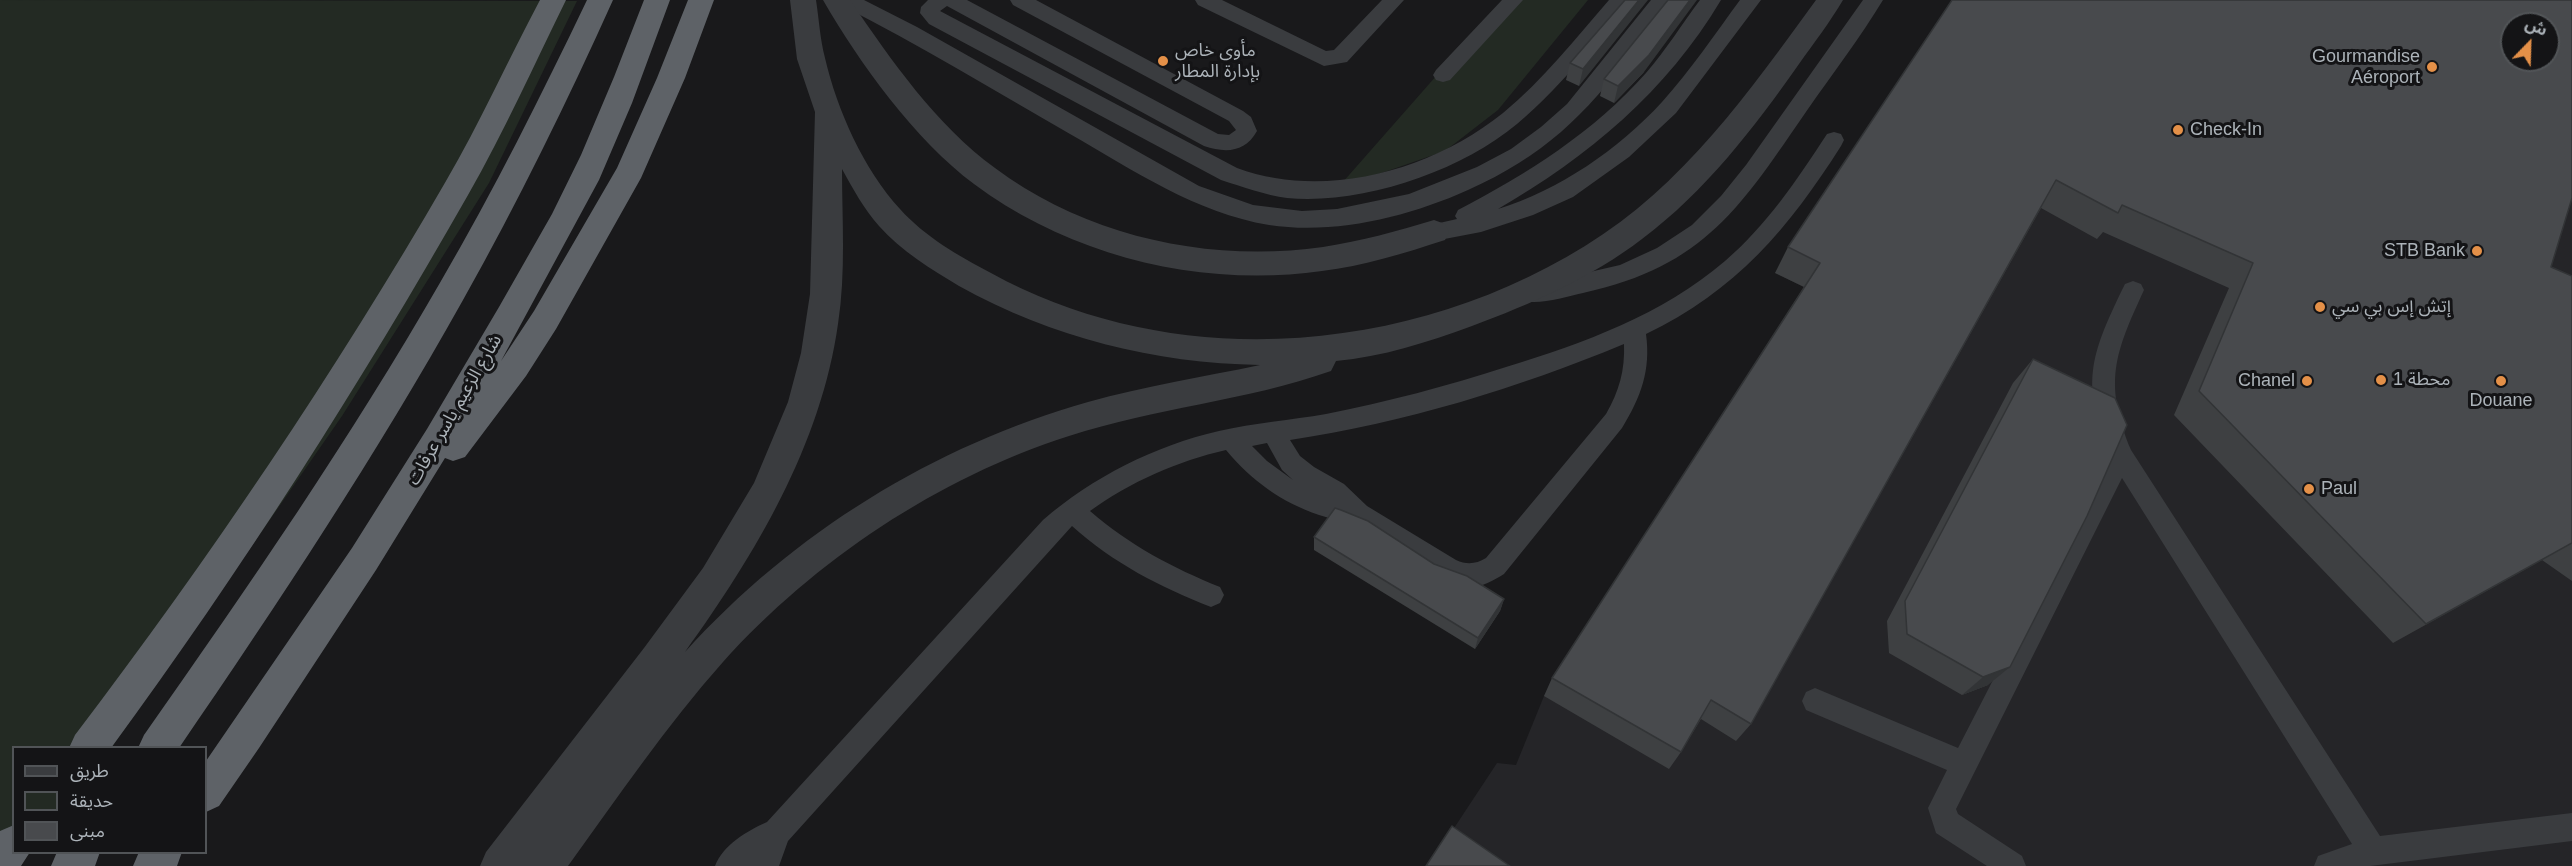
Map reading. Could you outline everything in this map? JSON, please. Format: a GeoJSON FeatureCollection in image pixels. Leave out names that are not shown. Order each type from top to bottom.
{"type":"FeatureCollection","features":[{"type":"Feature","properties":{"kind":"highway"},"geometry":{"type":"LineString","coordinates":[[89,746],[124,700],[251,519],[341,382],[458,186],[553,0]]}},
{"type":"Feature","properties":{"kind":"highway"},"geometry":{"type":"LineString","coordinates":[[158,746],[236,635],[397,386],[509,189],[549,112],[600,0]]}},
{"type":"Feature","properties":{"kind":"highway","name":"شارع الزعيم ياسر عرفات"},"geometry":{"type":"LineString","coordinates":[[207,792],[307,648],[396,512],[477,374],[573,203],[640,51],[657,0]]}},
{"type":"Feature","properties":{"kind":"highway"},"geometry":{"type":"LineString","coordinates":[[396,512],[480,414],[545,320],[631,170],[671,78],[701,0]]}},
{"type":"Feature","properties":{"kind":"highway"},"geometry":{"type":"LineString","coordinates":[[0,862],[12,847]]}},
{"type":"Feature","properties":{"kind":"street"},"geometry":{"type":"LineString","coordinates":[[803,0],[812,65],[828,109],[857,169],[888,216],[935,256],[991,291],[1056,319],[1128,339],[1204,350],[1282,353],[1360,345]]}},
{"type":"Feature","properties":{"kind":"street"},"geometry":{"type":"LineString","coordinates":[[836,0],[863,42],[906,98],[948,144],[996,185],[1050,217],[1107,241],[1171,256],[1250,263],[1306,261],[1372,250],[1434,232]]}},
{"type":"Feature","properties":{"kind":"street"},"geometry":{"type":"LineString","coordinates":[[544,866],[667,701],[711,649],[759,600],[861,520],[926,482],[977,457],[1040,432],[1124,407],[1267,379],[1299,370],[1360,345],[1430,326],[1514,296],[1595,255],[1663,206],[1718,152],[1761,98],[1830,0]]}},
{"type":"Feature","properties":{"kind":"street"},"geometry":{"type":"LineString","coordinates":[[500,866],[685,625],[746,531],[778,466],[806,395],[818,353],[824,312],[828,273],[826,169],[828,109]]}},
{"type":"Feature","properties":{"kind":"lane"},"geometry":{"type":"LineString","coordinates":[[848,0],[910,32],[1176,185],[1214,203],[1256,214],[1300,219],[1346,217],[1389,208],[1448,189],[1483,174],[1517,155],[1548,133],[1574,109],[1662,0]]}},
{"type":"Feature","properties":{"kind":"lane"},"geometry":{"type":"LineString","coordinates":[[943,0],[931,7],[930,14],[936,19],[1229,174],[1282,188],[1317,190],[1372,181],[1429,165],[1484,137],[1527,103],[1620,0]]}},
{"type":"Feature","properties":{"kind":"lane"},"geometry":{"type":"LineString","coordinates":[[951,0],[1211,140],[1221,144],[1233,144],[1242,139],[1247,130],[1244,122],[1236,116],[1020,0]]}},
{"type":"Feature","properties":{"kind":"lane"},"geometry":{"type":"LineString","coordinates":[[1205,0],[1324,59],[1340,57],[1394,0]]}},
{"type":"Feature","properties":{"kind":"lane"},"geometry":{"type":"LineString","coordinates":[[1443,75],[1513,0]]}},
{"type":"Feature","properties":{"kind":"lane"},"geometry":{"type":"LineString","coordinates":[[1434,232],[1549,168],[1602,129],[1646,87],[1711,0]]}},
{"type":"Feature","properties":{"kind":"lane"},"geometry":{"type":"LineString","coordinates":[[1434,232],[1481,223],[1525,209],[1564,191],[1622,151],[1669,108],[1751,0]]}},
{"type":"Feature","properties":{"kind":"lane"},"geometry":{"type":"LineString","coordinates":[[1514,296],[1575,287],[1632,270],[1682,244],[1722,212],[1751,175],[1873,0]]}},
{"type":"Feature","properties":{"kind":"lane"},"geometry":{"type":"LineString","coordinates":[[729,866],[758,841],[777,832],[1052,528],[1071,510],[1100,489],[1132,473],[1203,446],[1340,422],[1443,396],[1542,365],[1634,330],[1686,301],[1732,268],[1769,230],[1801,192],[1834,140]]}},
{"type":"Feature","properties":{"kind":"lane"},"geometry":{"type":"LineString","coordinates":[[1429,165],[1448,189]]}},
{"type":"Feature","properties":{"kind":"lane"},"geometry":{"type":"LineString","coordinates":[[2133,290],[2107,348],[2103,374],[2104,402],[2110,428],[2121,455],[2373,851]]}},
{"type":"Feature","properties":{"kind":"lane"},"geometry":{"type":"LineString","coordinates":[[1276,432],[1281,448],[1291,463],[1305,476],[1341,497],[1358,514],[1455,572],[1463,575],[1481,574],[1496,566],[1614,421],[1627,400],[1636,378],[1638,354],[1634,330]]}},
{"type":"Feature","properties":{"kind":"lane"},"geometry":{"type":"LineString","coordinates":[[1232,440],[1263,474],[1283,488],[1318,505],[1358,514]]}},
{"type":"Feature","properties":{"kind":"lane"},"geometry":{"type":"LineString","coordinates":[[2012,866],[1946,823],[1942,808],[2121,455]]}},
{"type":"Feature","properties":{"kind":"lane"},"geometry":{"type":"LineString","coordinates":[[1071,510],[1100,536],[1133,560],[1171,580],[1210,595]]}},
{"type":"Feature","properties":{"kind":"lane"},"geometry":{"type":"LineString","coordinates":[[1815,700],[1964,764]]}},
{"type":"Feature","properties":{"kind":"lane"},"geometry":{"type":"LineString","coordinates":[[2328,866],[2373,851],[2572,827]]}},
{"type":"Feature","properties":{"kind":"lane"},"geometry":{"type":"LineString","coordinates":[[765,866],[777,832]]}},
{"type":"Feature","properties":{"kind":"shaded area"},"geometry":{"type":"Polygon","coordinates":[[[1956,0],[2572,0],[2572,866],[1429,866],[1497,763],[1516,765],[1544,696],[1806,288],[1775,273],[1956,0]]]}},
{"type":"Feature","properties":{"kind":"green space"},"geometry":{"type":"Polygon","coordinates":[[[0,0],[577,1],[489,183],[342,416],[113,746],[12,746],[12,854],[29,854],[19,866],[0,866],[0,0]]]}},
{"type":"Feature","properties":{"kind":"green space"},"geometry":{"type":"Polygon","coordinates":[[[1503,0],[1588,0],[1498,110],[1445,151],[1373,176],[1342,183],[1503,0]]]}},
{"type":"Feature","properties":{"kind":"building"},"geometry":{"type":"Polygon","coordinates":[[[1625,0],[1639,0],[1583,69],[1570,63],[1625,0]]]}},
{"type":"Feature","properties":{"kind":"building"},"geometry":{"type":"Polygon","coordinates":[[[1668,0],[1690,0],[1649,55],[1618,86],[1604,79],[1668,0]]]}},
{"type":"Feature","properties":{"kind":"building","name":"محطة 1"},"geometry":{"type":"Polygon","coordinates":[[[1952,0],[2572,0],[2572,198],[2551,267],[2572,276],[2572,543],[2426,624],[2199,391],[2253,263],[2122,205],[2118,213],[2056,180],[1751,724],[1711,700],[1681,752],[1552,678],[1820,263],[1788,247],[1952,0]]]}},
{"type":"Feature","properties":{"kind":"building"},"geometry":{"type":"Polygon","coordinates":[[[2033,359],[2115,398],[2127,425],[2087,516],[2010,667],[1983,677],[1907,634],[1905,601],[2033,359]]]}},
{"type":"Feature","properties":{"kind":"building"},"geometry":{"type":"Polygon","coordinates":[[[1335,508],[1368,521],[1434,564],[1467,576],[1504,599],[1478,638],[1314,537],[1335,508]]]}},
{"type":"Feature","properties":{"kind":"building"},"geometry":{"type":"Polygon","coordinates":[[[1452,826],[1510,866],[1426,866],[1452,826]]]}},
{"type":"Feature","properties":{"kind":"place","name":"مأوى خاص بإدارة المطار"},"geometry":{"type":"Point","coordinates":[1163,61]}},
{"type":"Feature","properties":{"kind":"place","name":"Gourmandise Aéroport"},"geometry":{"type":"Point","coordinates":[2432,67]}},
{"type":"Feature","properties":{"kind":"place","name":"Check-In"},"geometry":{"type":"Point","coordinates":[2178,130]}},
{"type":"Feature","properties":{"kind":"place","name":"STB Bank"},"geometry":{"type":"Point","coordinates":[2477,251]}},
{"type":"Feature","properties":{"kind":"place","name":"إتش إس بي سي"},"geometry":{"type":"Point","coordinates":[2320,307]}},
{"type":"Feature","properties":{"kind":"place","name":"محطة 1"},"geometry":{"type":"Point","coordinates":[2381,380]}},
{"type":"Feature","properties":{"kind":"place","name":"Chanel"},"geometry":{"type":"Point","coordinates":[2307,381]}},
{"type":"Feature","properties":{"kind":"place","name":"Douane"},"geometry":{"type":"Point","coordinates":[2501,381]}},
{"type":"Feature","properties":{"kind":"place","name":"Paul"},"geometry":{"type":"Point","coordinates":[2309,489]}}]}
